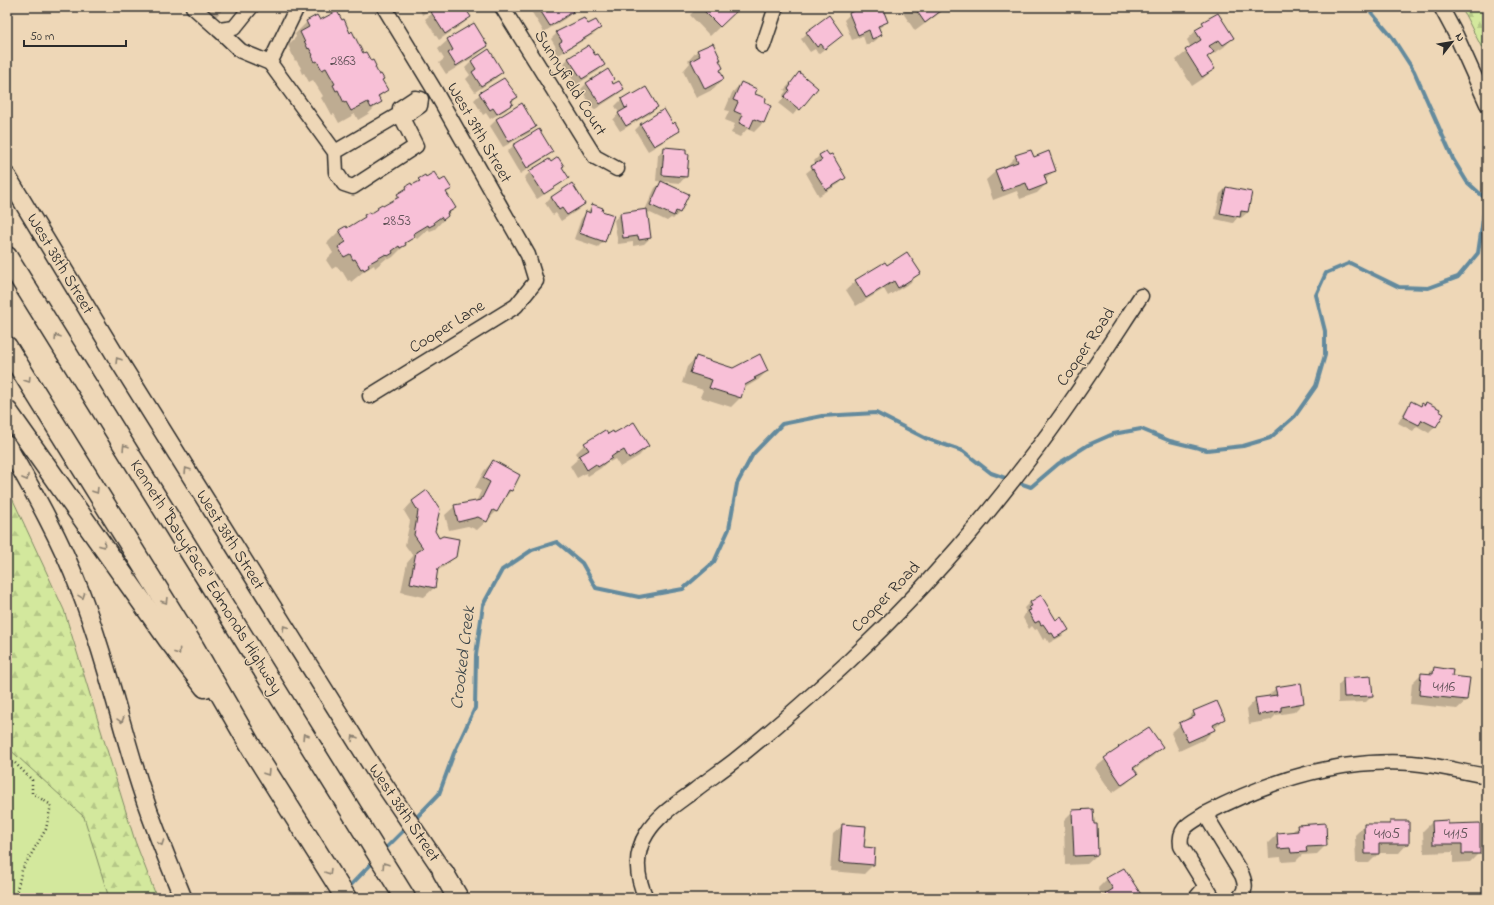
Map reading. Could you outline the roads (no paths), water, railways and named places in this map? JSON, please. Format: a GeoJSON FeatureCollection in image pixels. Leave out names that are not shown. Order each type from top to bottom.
{"type":"FeatureCollection","features":[{"type":"Feature","properties":{"kind":"highway","name":"Kenneth \"Babyface\" Edmonds Highway"},"geometry":{"type":"LineString","coordinates":[[7,257],[405,898]]}},
{"type":"Feature","properties":{"kind":"highway"},"geometry":{"type":"LineString","coordinates":[[7,347],[193,646],[253,750],[346,898]]}},
{"type":"Feature","properties":{"kind":"highway"},"geometry":{"type":"LineString","coordinates":[[7,411],[180,655],[253,750]]}},
{"type":"Feature","properties":{"kind":"highway"},"geometry":{"type":"LineString","coordinates":[[443,872],[458,898]]}},
{"type":"Feature","properties":{"kind":"main road","name":"West 38th Street"},"geometry":{"type":"LineString","coordinates":[[7,176],[159,426],[375,771],[461,898]]}},
{"type":"Feature","properties":{"kind":"main road"},"geometry":{"type":"LineString","coordinates":[[7,445],[44,511],[79,587],[98,643],[140,786],[162,848],[183,898]]}},
{"type":"Feature","properties":{"kind":"street"},"geometry":{"type":"LineString","coordinates":[[193,7],[241,51],[270,63],[335,152],[336,172],[344,184],[353,187],[416,146],[400,114]]}},
{"type":"Feature","properties":{"kind":"street"},"geometry":{"type":"LineString","coordinates":[[219,30],[234,28],[251,7]]}},
{"type":"Feature","properties":{"kind":"street"},"geometry":{"type":"LineString","coordinates":[[270,63],[297,7]]}},
{"type":"Feature","properties":{"kind":"street","name":"West 39th Street"},"geometry":{"type":"LineString","coordinates":[[384,7],[435,91],[528,255],[536,281]]}},
{"type":"Feature","properties":{"kind":"street","name":"Sunnyfield Court"},"geometry":{"type":"LineString","coordinates":[[502,7],[595,157],[617,169]]}},
{"type":"Feature","properties":{"kind":"street"},"geometry":{"type":"LineString","coordinates":[[763,46],[776,7]]}},
{"type":"Feature","properties":{"kind":"street"},"geometry":{"type":"LineString","coordinates":[[1441,7],[1456,35],[1487,104]]}},
{"type":"Feature","properties":{"kind":"street"},"geometry":{"type":"LineString","coordinates":[[335,152],[400,114],[405,116],[420,106],[422,100],[435,91]]}},
{"type":"Feature","properties":{"kind":"street","name":"Cooper Lane"},"geometry":{"type":"LineString","coordinates":[[370,396],[516,306],[536,281]]}},
{"type":"Feature","properties":{"kind":"street","name":"Cooper Road"},"geometry":{"type":"LineString","coordinates":[[644,894],[637,865],[640,847],[646,835],[662,816],[672,807],[764,736],[846,664],[929,579],[995,503],[1026,464],[1077,393],[1141,296]]}},
{"type":"Feature","properties":{"kind":"street"},"geometry":{"type":"LineString","coordinates":[[1196,898],[1210,892],[1181,846],[1180,840],[1182,832],[1186,826],[1205,814],[1244,795],[1313,773],[1380,763],[1414,763],[1440,766],[1487,776]]}},
{"type":"Feature","properties":{"kind":"street"},"geometry":{"type":"LineString","coordinates":[[1205,814],[1242,875],[1245,889],[1239,898]]}},
{"type":"Feature","properties":{"kind":"waterway","name":"Crooked Creek"},"geometry":{"type":"LineString","coordinates":[[414,820],[439,794],[454,753],[475,708],[476,655],[483,605],[502,570],[532,550],[557,542],[582,563],[596,588],[639,597],[683,589],[714,562],[729,529],[737,484],[753,454],[782,424],[822,416],[876,413],[925,438],[963,451],[991,473],[1031,487],[1058,464],[1088,445],[1113,434],[1141,429],[1170,441],[1207,450],[1243,446],[1270,438],[1295,416],[1316,386],[1325,355],[1325,331],[1316,295],[1326,273],[1350,263],[1399,287],[1428,288],[1458,277],[1478,253],[1486,199],[1467,182],[1453,159],[1414,71],[1392,37],[1371,12],[1364,7]]}},
{"type":"Feature","properties":{"kind":"waterway","name":"Crooked Creek"},"geometry":{"type":"LineString","coordinates":[[383,851],[408,826]]}},
{"type":"Feature","properties":{"kind":"waterway","name":"Crooked Creek"},"geometry":{"type":"LineString","coordinates":[[347,889],[374,861]]}}]}
